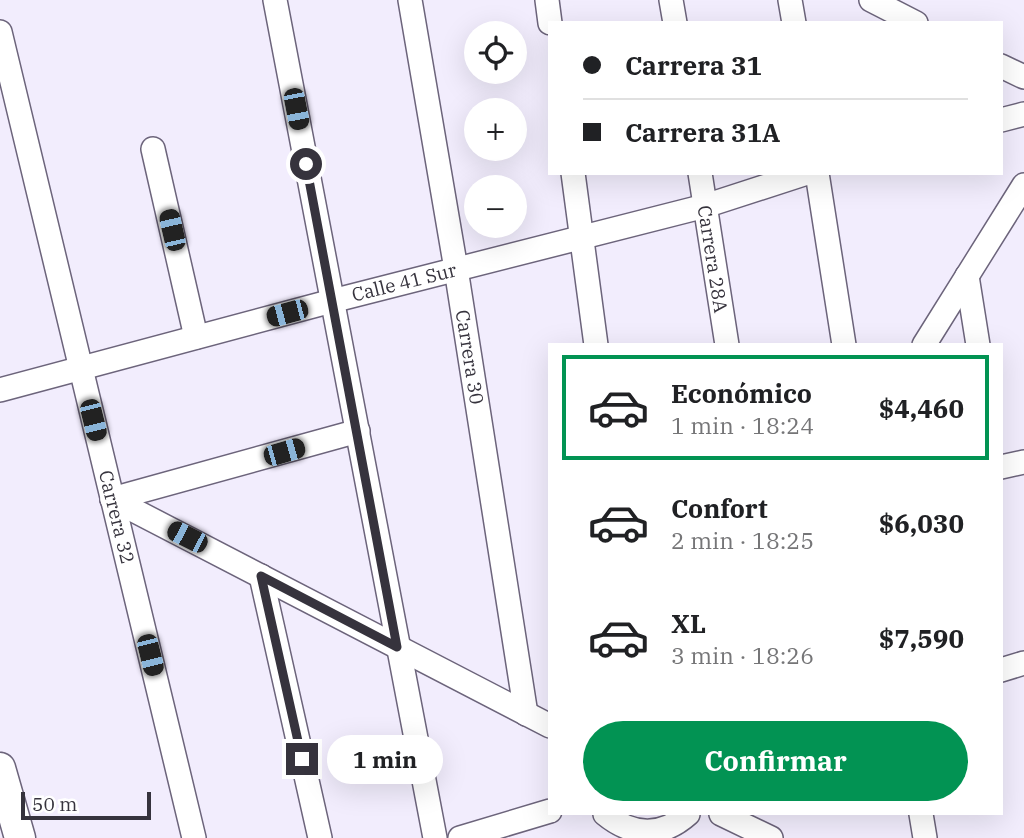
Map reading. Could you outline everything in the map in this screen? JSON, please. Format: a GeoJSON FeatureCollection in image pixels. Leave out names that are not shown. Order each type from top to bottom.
{"type":"FeatureCollection","features":[{"type":"Feature","properties":{"kind":"main road"},"geometry":{"type":"LineString","coordinates":[[0,768],[20,838]]}},
{"type":"Feature","properties":{"kind":"street"},"geometry":{"type":"LineString","coordinates":[[275,0],[435,838]]}},
{"type":"Feature","properties":{"kind":"street","name":"Carrera 30"},"geometry":{"type":"LineString","coordinates":[[410,0],[456,269],[526,714]]}},
{"type":"Feature","properties":{"kind":"street"},"geometry":{"type":"LineString","coordinates":[[547,0],[550,21]]}},
{"type":"Feature","properties":{"kind":"street"},"geometry":{"type":"LineString","coordinates":[[671,0],[675,21]]}},
{"type":"Feature","properties":{"kind":"street"},"geometry":{"type":"LineString","coordinates":[[790,0],[794,21]]}},
{"type":"Feature","properties":{"kind":"street"},"geometry":{"type":"LineString","coordinates":[[872,0],[912,21]]}},
{"type":"Feature","properties":{"kind":"street","name":"Carrera 32"},"geometry":{"type":"LineString","coordinates":[[0,32],[194,838]]}},
{"type":"Feature","properties":{"kind":"street"},"geometry":{"type":"LineString","coordinates":[[1003,67],[1024,78]]}},
{"type":"Feature","properties":{"kind":"street"},"geometry":{"type":"LineString","coordinates":[[1003,119],[1024,114]]}},
{"type":"Feature","properties":{"kind":"street"},"geometry":{"type":"LineString","coordinates":[[153,149],[196,337]]}},
{"type":"Feature","properties":{"kind":"street"},"geometry":{"type":"LineString","coordinates":[[573,175],[596,343]]}},
{"type":"Feature","properties":{"kind":"street","name":"Carrera 28A"},"geometry":{"type":"LineString","coordinates":[[699,175],[727,343]]}},
{"type":"Feature","properties":{"kind":"street","name":"Calle 41 Sur"},"geometry":{"type":"LineString","coordinates":[[0,390],[332,300],[705,206],[801,175]]}},
{"type":"Feature","properties":{"kind":"street"},"geometry":{"type":"LineString","coordinates":[[817,175],[844,343]]}},
{"type":"Feature","properties":{"kind":"street"},"geometry":{"type":"LineString","coordinates":[[925,343],[1024,185]]}},
{"type":"Feature","properties":{"kind":"street"},"geometry":{"type":"LineString","coordinates":[[967,276],[978,343]]}},
{"type":"Feature","properties":{"kind":"street"},"geometry":{"type":"LineString","coordinates":[[112,499],[358,431]]}},
{"type":"Feature","properties":{"kind":"street"},"geometry":{"type":"LineString","coordinates":[[1003,467],[1024,462]]}},
{"type":"Feature","properties":{"kind":"street"},"geometry":{"type":"LineString","coordinates":[[112,499],[548,725]]}},
{"type":"Feature","properties":{"kind":"street"},"geometry":{"type":"LineString","coordinates":[[261,576],[320,838]]}},
{"type":"Feature","properties":{"kind":"street"},"geometry":{"type":"LineString","coordinates":[[1003,669],[1024,663]]}},
{"type":"Feature","properties":{"kind":"street"},"geometry":{"type":"LineString","coordinates":[[460,838],[548,812]]}},
{"type":"Feature","properties":{"kind":"street"},"geometry":{"type":"LineString","coordinates":[[610,825],[658,834],[687,815]]}},
{"type":"Feature","properties":{"kind":"street"},"geometry":{"type":"LineString","coordinates":[[723,815],[771,838]]}},
{"type":"Feature","properties":{"kind":"street"},"geometry":{"type":"LineString","coordinates":[[921,815],[925,838]]}},
{"type":"Feature","properties":{"kind":"route"},"geometry":{"type":"LineString","coordinates":[[302,759],[261,576],[397,647],[306,164]]}}]}
